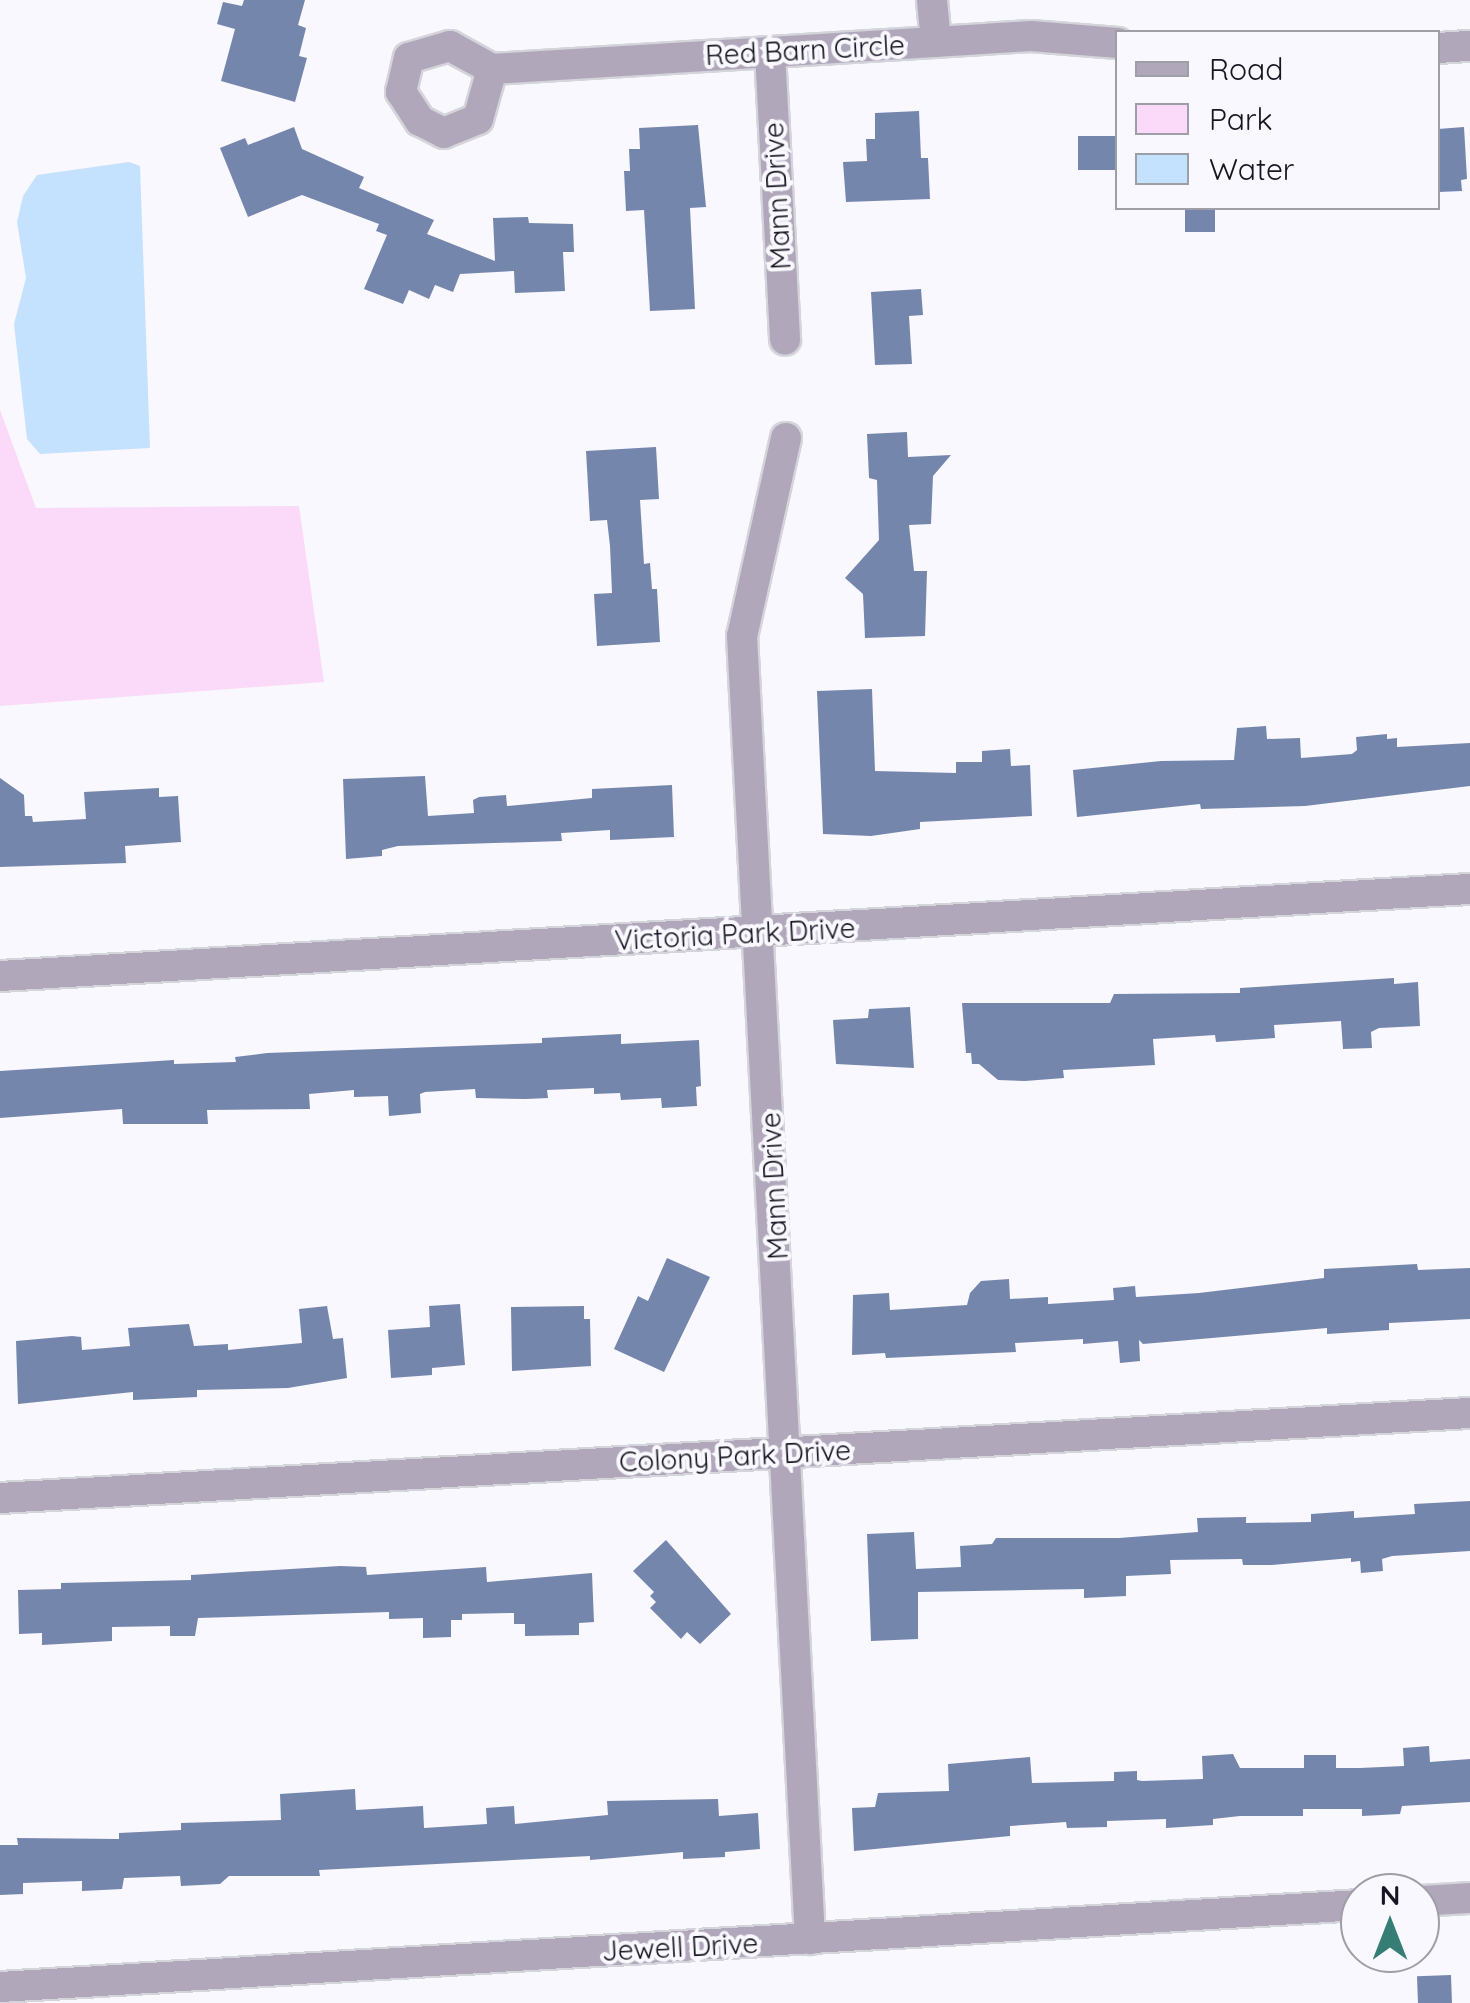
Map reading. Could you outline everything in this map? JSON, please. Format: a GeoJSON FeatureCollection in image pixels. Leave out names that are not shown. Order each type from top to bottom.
{"type":"FeatureCollection","features":[{"type":"Feature","properties":{"kind":"street"},"geometry":{"type":"LineString","coordinates":[[932,0],[936,42]]}},
{"type":"Feature","properties":{"kind":"street","name":"Red Barn Circle"},"geometry":{"type":"LineString","coordinates":[[492,69],[1031,36],[1115,43]]}},
{"type":"Feature","properties":{"kind":"street"},"geometry":{"type":"LineString","coordinates":[[1440,48],[1470,46]]}},
{"type":"Feature","properties":{"kind":"street","name":"Mann Drive"},"geometry":{"type":"LineString","coordinates":[[770,52],[785,340]]}},
{"type":"Feature","properties":{"kind":"street","name":"Mann Drive"},"geometry":{"type":"LineString","coordinates":[[786,438],[742,636],[788,1453],[810,1939]]}},
{"type":"Feature","properties":{"kind":"street","name":"Victoria Park Drive"},"geometry":{"type":"LineString","coordinates":[[0,976],[1470,889]]}},
{"type":"Feature","properties":{"kind":"street","name":"Colony Park Drive"},"geometry":{"type":"LineString","coordinates":[[0,1498],[1470,1412]]}},
{"type":"Feature","properties":{"kind":"street"},"geometry":{"type":"LineString","coordinates":[[1440,1900],[1470,1898]]}},
{"type":"Feature","properties":{"kind":"street","name":"Jewell Drive"},"geometry":{"type":"LineString","coordinates":[[0,1986],[1340,1906]]}},
{"type":"Feature","properties":{"kind":"green space"},"geometry":{"type":"Polygon","coordinates":[[[0,410],[36,508],[299,506],[324,682],[0,706],[0,410]]]}},
{"type":"Feature","properties":{"kind":"water"},"geometry":{"type":"Polygon","coordinates":[[[129,162],[140,166],[150,448],[40,454],[27,439],[14,324],[26,278],[17,222],[23,196],[37,175],[129,162]]]}},
{"type":"Feature","properties":{"kind":"building"},"geometry":{"type":"Polygon","coordinates":[[[244,0],[305,0],[298,25],[306,28],[299,56],[307,58],[295,102],[221,81],[235,29],[217,24],[223,2],[242,6],[244,0]]]}},
{"type":"Feature","properties":{"kind":"building"},"geometry":{"type":"Polygon","coordinates":[[[919,111],[921,158],[928,158],[930,199],[846,202],[843,162],[867,161],[866,139],[875,139],[875,113],[919,111]]]}},
{"type":"Feature","properties":{"kind":"building"},"geometry":{"type":"Polygon","coordinates":[[[698,125],[706,207],[690,208],[695,309],[650,311],[644,210],[626,211],[624,171],[630,171],[629,149],[640,149],[639,128],[698,125]]]}},
{"type":"Feature","properties":{"kind":"building"},"geometry":{"type":"Polygon","coordinates":[[[294,127],[302,149],[364,177],[359,188],[434,220],[427,234],[495,261],[493,218],[528,217],[529,223],[573,224],[574,252],[563,252],[565,291],[515,293],[514,271],[460,274],[453,292],[435,285],[429,299],[409,290],[403,304],[364,289],[387,235],[376,231],[379,224],[302,195],[248,217],[220,148],[245,138],[248,145],[294,127]]]}},
{"type":"Feature","properties":{"kind":"building"},"geometry":{"type":"Polygon","coordinates":[[[1464,127],[1467,179],[1461,180],[1462,191],[1440,192],[1440,129],[1464,127]]]}},
{"type":"Feature","properties":{"kind":"building"},"geometry":{"type":"Polygon","coordinates":[[[1078,136],[1115,136],[1115,170],[1078,170],[1078,136]]]}},
{"type":"Feature","properties":{"kind":"building"},"geometry":{"type":"Polygon","coordinates":[[[1185,210],[1215,210],[1215,232],[1185,232],[1185,210]]]}},
{"type":"Feature","properties":{"kind":"building"},"geometry":{"type":"Polygon","coordinates":[[[921,289],[923,315],[909,316],[912,364],[875,365],[871,292],[921,289]]]}},
{"type":"Feature","properties":{"kind":"building"},"geometry":{"type":"Polygon","coordinates":[[[907,432],[908,457],[951,455],[933,476],[931,524],[909,525],[914,571],[927,571],[925,636],[865,638],[863,594],[845,578],[879,540],[877,480],[869,478],[867,434],[907,432]]]}},
{"type":"Feature","properties":{"kind":"building"},"geometry":{"type":"Polygon","coordinates":[[[656,447],[659,499],[640,500],[644,564],[650,563],[652,589],[657,589],[660,642],[597,646],[594,594],[612,593],[610,546],[607,520],[590,521],[586,451],[656,447]]]}},
{"type":"Feature","properties":{"kind":"building"},"geometry":{"type":"Polygon","coordinates":[[[872,689],[875,771],[956,773],[956,762],[982,762],[982,751],[1010,749],[1011,766],[1030,765],[1032,816],[920,822],[920,829],[871,836],[823,834],[817,691],[872,689]]]}},
{"type":"Feature","properties":{"kind":"building"},"geometry":{"type":"Polygon","coordinates":[[[1266,726],[1267,739],[1300,738],[1301,758],[1352,754],[1357,750],[1356,737],[1387,734],[1387,739],[1397,738],[1397,747],[1470,743],[1470,786],[1305,806],[1201,809],[1200,804],[1077,817],[1073,770],[1161,761],[1234,760],[1237,728],[1266,726]]]}},
{"type":"Feature","properties":{"kind":"building"},"geometry":{"type":"Polygon","coordinates":[[[425,776],[428,816],[474,813],[473,800],[479,797],[506,795],[507,806],[592,798],[592,789],[672,785],[674,837],[610,840],[610,830],[561,833],[562,841],[398,846],[382,850],[382,856],[346,859],[343,779],[425,776]]]}},
{"type":"Feature","properties":{"kind":"building"},"geometry":{"type":"Polygon","coordinates":[[[0,778],[24,795],[25,816],[32,816],[33,822],[86,819],[84,792],[159,788],[159,797],[178,796],[181,842],[125,846],[126,863],[0,867],[0,778]]]}},
{"type":"Feature","properties":{"kind":"building"},"geometry":{"type":"Polygon","coordinates":[[[1394,978],[1394,984],[1418,982],[1420,1026],[1379,1028],[1371,1032],[1372,1048],[1343,1049],[1341,1021],[1274,1025],[1275,1038],[1216,1042],[1215,1035],[1153,1039],[1155,1065],[1063,1070],[1064,1078],[1025,1081],[998,1080],[979,1064],[972,1064],[971,1053],[966,1053],[962,1003],[1110,1003],[1114,994],[1240,993],[1240,988],[1394,978]]]}},
{"type":"Feature","properties":{"kind":"building"},"geometry":{"type":"Polygon","coordinates":[[[910,1007],[914,1068],[836,1064],[833,1020],[868,1018],[869,1009],[910,1007]]]}},
{"type":"Feature","properties":{"kind":"building"},"geometry":{"type":"Polygon","coordinates":[[[621,1034],[621,1044],[699,1040],[701,1086],[696,1087],[697,1106],[662,1108],[661,1098],[621,1100],[620,1093],[594,1094],[594,1088],[547,1090],[548,1098],[526,1099],[476,1098],[475,1089],[425,1092],[420,1094],[421,1113],[389,1116],[388,1096],[354,1097],[354,1090],[309,1094],[310,1109],[207,1110],[208,1124],[123,1124],[122,1109],[0,1118],[0,1071],[174,1060],[174,1064],[236,1062],[235,1057],[267,1053],[542,1043],[542,1038],[621,1034]]]}},
{"type":"Feature","properties":{"kind":"building"},"geometry":{"type":"Polygon","coordinates":[[[667,1258],[710,1277],[664,1372],[614,1349],[638,1296],[648,1301],[667,1258]]]}},
{"type":"Feature","properties":{"kind":"building"},"geometry":{"type":"Polygon","coordinates":[[[1417,1264],[1418,1270],[1470,1268],[1470,1319],[1389,1323],[1389,1330],[1327,1334],[1327,1328],[1143,1344],[1139,1340],[1140,1361],[1120,1363],[1118,1341],[1083,1344],[1083,1339],[1015,1343],[1016,1352],[886,1358],[885,1353],[852,1355],[853,1295],[889,1293],[890,1310],[967,1305],[970,1293],[981,1281],[1009,1279],[1010,1299],[1048,1297],[1048,1304],[1114,1300],[1113,1288],[1135,1286],[1136,1297],[1199,1293],[1324,1278],[1324,1269],[1417,1264]]]}},
{"type":"Feature","properties":{"kind":"building"},"geometry":{"type":"Polygon","coordinates":[[[460,1304],[465,1365],[432,1368],[432,1375],[391,1378],[388,1330],[430,1327],[429,1306],[460,1304]]]}},
{"type":"Feature","properties":{"kind":"building"},"geometry":{"type":"Polygon","coordinates":[[[327,1306],[333,1339],[343,1338],[347,1378],[288,1388],[197,1390],[197,1397],[133,1400],[133,1392],[18,1404],[16,1341],[72,1336],[81,1337],[82,1350],[130,1346],[128,1328],[189,1324],[194,1346],[228,1344],[228,1350],[302,1343],[299,1309],[327,1306]]]}},
{"type":"Feature","properties":{"kind":"building"},"geometry":{"type":"Polygon","coordinates":[[[584,1306],[584,1319],[590,1319],[591,1366],[512,1371],[511,1307],[584,1306]]]}},
{"type":"Feature","properties":{"kind":"building"},"geometry":{"type":"Polygon","coordinates":[[[1470,1501],[1470,1551],[1392,1556],[1382,1559],[1383,1571],[1361,1573],[1360,1561],[1351,1562],[1351,1558],[1272,1565],[1243,1565],[1242,1559],[1170,1560],[1171,1574],[1126,1576],[1126,1596],[1084,1598],[1084,1589],[918,1592],[918,1639],[871,1641],[867,1534],[914,1532],[916,1569],[961,1567],[960,1546],[992,1544],[996,1538],[1119,1538],[1198,1532],[1197,1518],[1246,1517],[1246,1523],[1311,1522],[1311,1514],[1354,1511],[1354,1518],[1415,1514],[1414,1504],[1470,1501]]]}},
{"type":"Feature","properties":{"kind":"building"},"geometry":{"type":"Polygon","coordinates":[[[666,1540],[731,1614],[700,1644],[687,1632],[681,1639],[650,1608],[656,1602],[650,1596],[654,1592],[633,1571],[666,1540]]]}},
{"type":"Feature","properties":{"kind":"building"},"geometry":{"type":"Polygon","coordinates":[[[366,1567],[367,1575],[486,1567],[487,1582],[592,1573],[594,1622],[579,1623],[579,1635],[525,1636],[525,1624],[514,1624],[514,1613],[462,1614],[462,1620],[451,1620],[451,1637],[423,1638],[423,1618],[389,1619],[389,1612],[198,1618],[195,1636],[170,1636],[170,1626],[112,1627],[112,1641],[42,1645],[42,1633],[19,1634],[18,1590],[61,1589],[61,1583],[191,1580],[191,1575],[366,1567]]]}},
{"type":"Feature","properties":{"kind":"building"},"geometry":{"type":"Polygon","coordinates":[[[1429,1746],[1430,1762],[1470,1759],[1470,1802],[1402,1806],[1400,1814],[1362,1816],[1362,1809],[1303,1809],[1303,1816],[1240,1816],[1213,1819],[1213,1825],[1166,1828],[1166,1819],[1107,1821],[1107,1827],[1067,1828],[1066,1822],[1010,1826],[1010,1836],[854,1851],[852,1808],[875,1807],[878,1793],[949,1791],[948,1764],[1030,1757],[1032,1783],[1114,1781],[1114,1772],[1137,1771],[1137,1780],[1142,1781],[1203,1779],[1202,1756],[1233,1754],[1240,1768],[1304,1768],[1304,1755],[1336,1755],[1336,1768],[1360,1768],[1404,1766],[1403,1748],[1429,1746]]]}},
{"type":"Feature","properties":{"kind":"building"},"geometry":{"type":"Polygon","coordinates":[[[355,1789],[356,1810],[423,1806],[424,1828],[487,1824],[486,1808],[514,1806],[515,1824],[608,1815],[607,1801],[718,1799],[719,1816],[758,1813],[760,1849],[725,1852],[725,1857],[683,1859],[683,1852],[590,1860],[590,1856],[319,1870],[320,1876],[229,1876],[220,1884],[181,1886],[180,1876],[124,1878],[122,1889],[82,1891],[82,1881],[23,1883],[23,1894],[0,1895],[0,1845],[18,1845],[17,1838],[119,1839],[119,1833],[181,1830],[181,1823],[281,1820],[280,1794],[355,1789]]]}},
{"type":"Feature","properties":{"kind":"building"},"geometry":{"type":"Polygon","coordinates":[[[1451,1975],[1452,2003],[1418,2003],[1417,1976],[1451,1975]]]}}]}
